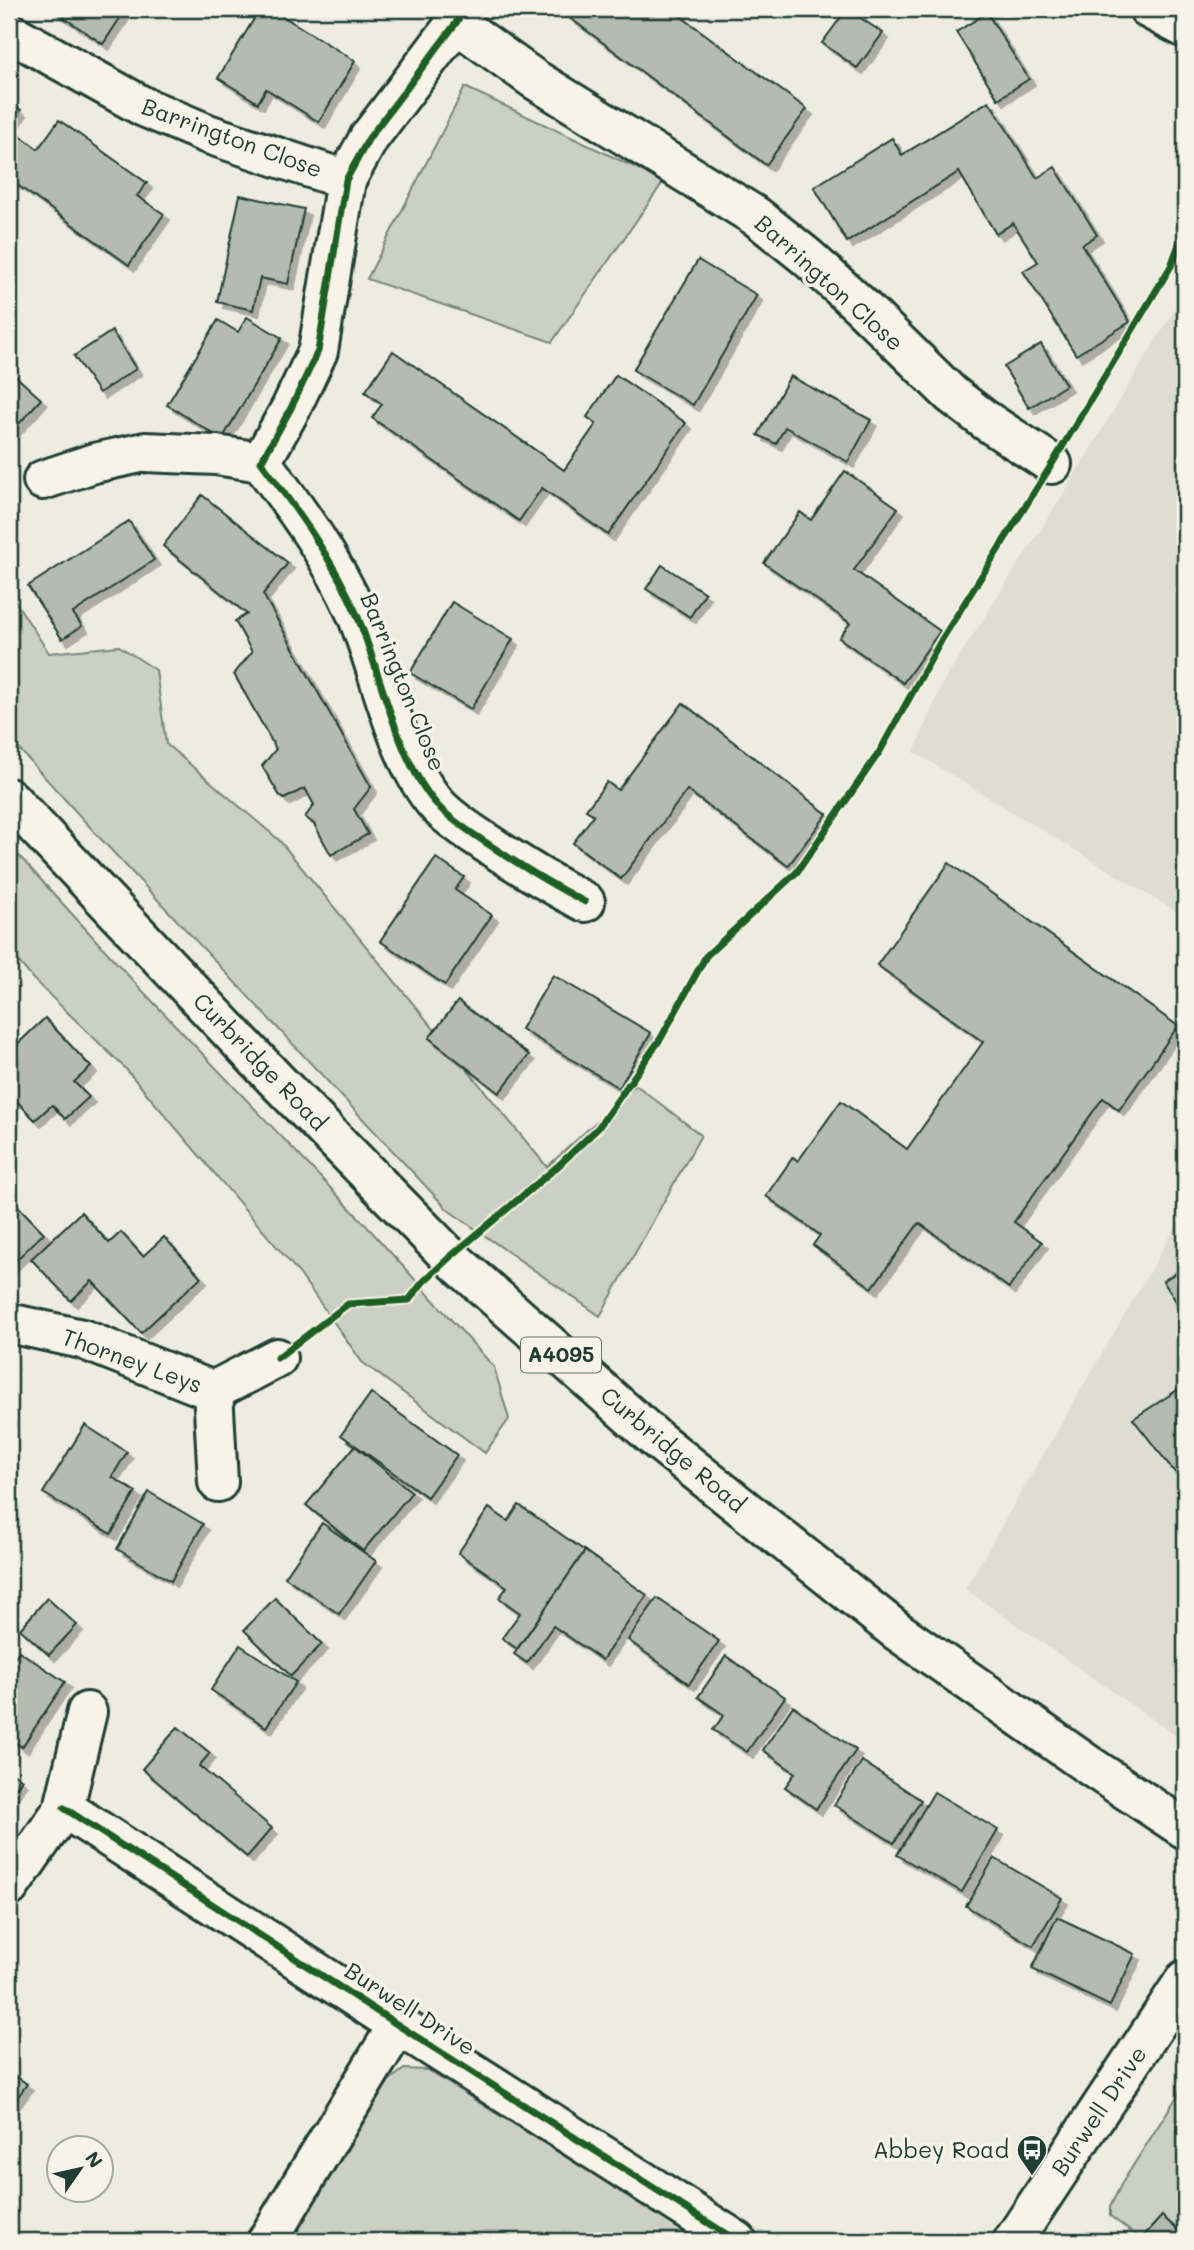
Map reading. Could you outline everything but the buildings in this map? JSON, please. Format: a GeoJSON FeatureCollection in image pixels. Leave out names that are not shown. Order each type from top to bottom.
{"type":"FeatureCollection","features":[{"type":"Feature","properties":{"kind":"street"},"geometry":{"type":"LineString","coordinates":[[1149,9],[1185,28]]}},
{"type":"Feature","properties":{"kind":"street","name":"Barrington Close"},"geometry":{"type":"LineString","coordinates":[[585,902],[531,873],[438,807],[418,778],[400,739],[356,614],[329,561],[297,510],[261,462],[318,351],[346,180],[369,138],[460,16],[534,79],[757,217],[807,257],[861,306],[951,394],[1052,464]]}},
{"type":"Feature","properties":{"kind":"street","name":"Barrington Close"},"geometry":{"type":"LineString","coordinates":[[9,32],[144,107],[208,134],[346,180]]}},
{"type":"Feature","properties":{"kind":"street"},"geometry":{"type":"LineString","coordinates":[[43,480],[94,463],[145,452],[216,456],[261,462]]}},
{"type":"Feature","properties":{"kind":"street","name":"Curbridge Road"},"geometry":{"type":"LineString","coordinates":[[9,798],[276,1080],[450,1256],[655,1438],[897,1631],[1185,1829]]}},
{"type":"Feature","properties":{"kind":"street","name":"Thorney Leys"},"geometry":{"type":"LineString","coordinates":[[9,1323],[82,1339],[214,1391],[276,1358]]}},
{"type":"Feature","properties":{"kind":"street","name":"Thorney Leys"},"geometry":{"type":"LineString","coordinates":[[214,1391],[218,1482]]}},
{"type":"Feature","properties":{"kind":"street"},"geometry":{"type":"LineString","coordinates":[[9,1887],[64,1808],[87,1712]]}},
{"type":"Feature","properties":{"kind":"street","name":"Burwell Drive"},"geometry":{"type":"LineString","coordinates":[[64,1808],[737,2241]]}},
{"type":"Feature","properties":{"kind":"street","name":"Burwell Drive"},"geometry":{"type":"LineString","coordinates":[[1013,2241],[1185,1980]]}},
{"type":"Feature","properties":{"kind":"street","name":"Burwell Drive"},"geometry":{"type":"LineString","coordinates":[[267,2241],[398,2025]]}},
{"type":"Feature","properties":{"kind":"shaded area"},"geometry":{"type":"Polygon","coordinates":[[[465,87],[664,181],[552,342],[367,279],[465,87]]]}},
{"type":"Feature","properties":{"kind":"shaded area"},"geometry":{"type":"Polygon","coordinates":[[[1185,292],[1185,917],[914,752],[943,682],[1064,493],[1185,292]]]}},
{"type":"Feature","properties":{"kind":"shaded area"},"geometry":{"type":"Polygon","coordinates":[[[9,592],[49,653],[119,646],[156,670],[166,744],[279,840],[547,1167],[636,1085],[701,1135],[600,1316],[448,1210],[9,738],[9,592]]]}},
{"type":"Feature","properties":{"kind":"shaded area"},"geometry":{"type":"Polygon","coordinates":[[[9,845],[136,984],[362,1221],[494,1367],[509,1419],[485,1453],[362,1362],[299,1273],[125,1068],[33,979],[9,950],[9,845]]]}},
{"type":"Feature","properties":{"kind":"shaded area"},"geometry":{"type":"Polygon","coordinates":[[[1185,1211],[1185,1742],[965,1589],[1185,1211]]]}},
{"type":"Feature","properties":{"kind":"shaded area"},"geometry":{"type":"Polygon","coordinates":[[[404,2069],[427,2070],[701,2241],[288,2241],[382,2086],[404,2069]]]}},
{"type":"Feature","properties":{"kind":"shaded area"},"geometry":{"type":"Polygon","coordinates":[[[1185,2084],[1185,2224],[1179,2231],[1162,2216],[1141,2239],[1110,2216],[1110,2207],[1122,2183],[1185,2084]]]}},
{"type":"Feature","properties":{"kind":"cycle path"},"geometry":{"type":"LineString","coordinates":[[464,9],[369,138],[346,180],[318,351],[261,462],[314,536],[337,574],[366,638],[401,741],[424,787],[438,806],[460,825],[522,866],[585,902]]}},
{"type":"Feature","properties":{"kind":"cycle path"},"geometry":{"type":"LineString","coordinates":[[277,1358],[348,1304],[409,1300],[423,1282],[450,1257],[558,1166],[598,1128],[661,1038],[706,956],[797,872],[880,751],[942,639],[1052,464],[1171,266],[1185,228]]}},
{"type":"Feature","properties":{"kind":"cycle path"},"geometry":{"type":"LineString","coordinates":[[64,1808],[737,2241]]}},
{"type":"Feature","properties":{"kind":"place","name":"Abbey Road"},"geometry":{"type":"Point","coordinates":[1032,2177]}}]}
